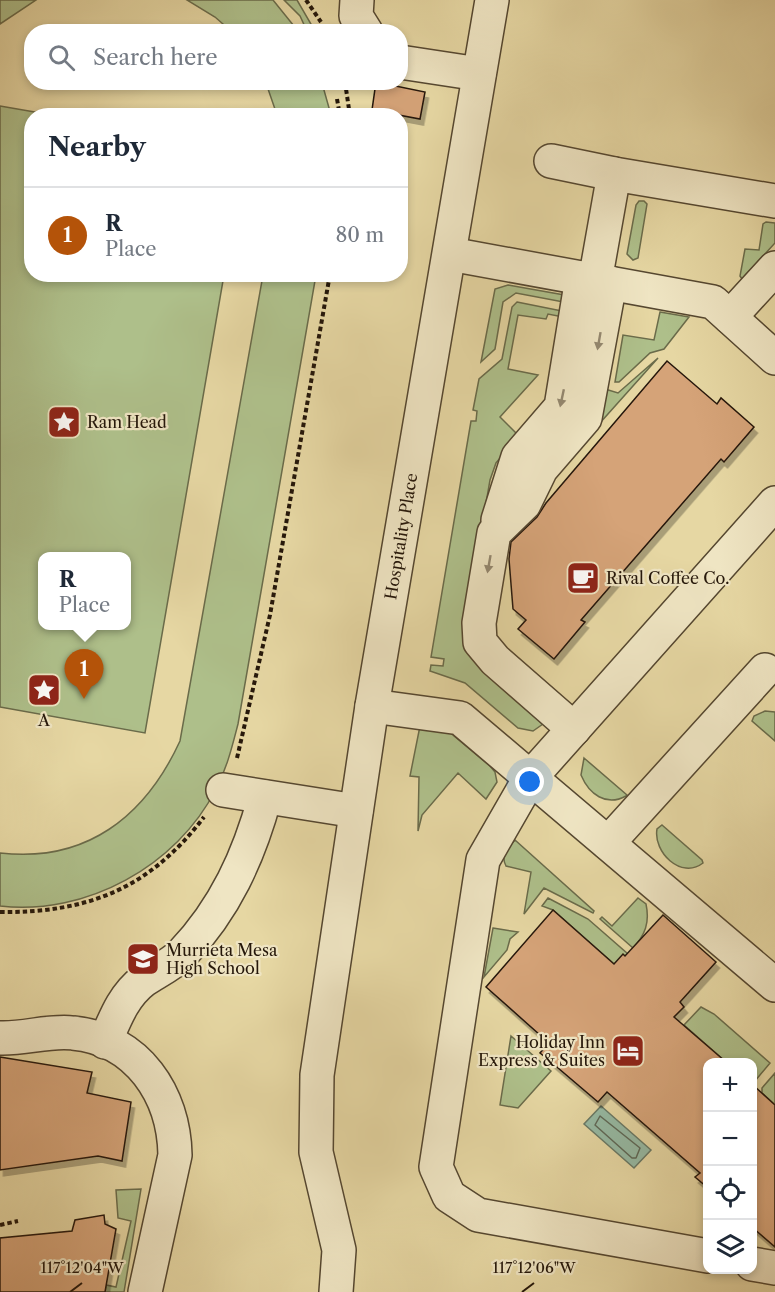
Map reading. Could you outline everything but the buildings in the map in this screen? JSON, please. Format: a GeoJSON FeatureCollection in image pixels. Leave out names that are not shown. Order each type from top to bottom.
{"type":"FeatureCollection","features":[{"type":"Feature","properties":{"kind":"street"},"geometry":{"type":"LineString","coordinates":[[357,0],[356,16],[361,24]]}},
{"type":"Feature","properties":{"kind":"street","name":"Hospitality Place"},"geometry":{"type":"LineString","coordinates":[[336,1292],[339,1250],[316,1152],[317,1075],[372,706],[492,0]]}},
{"type":"Feature","properties":{"kind":"street"},"geometry":{"type":"LineString","coordinates":[[408,63],[479,74]]}},
{"type":"Feature","properties":{"kind":"street"},"geometry":{"type":"LineString","coordinates":[[551,161],[775,201]]}},
{"type":"Feature","properties":{"kind":"street"},"geometry":{"type":"LineString","coordinates":[[574,729],[495,660],[480,642],[479,623],[494,533],[524,504],[541,469],[585,418],[596,281],[614,174]]}},
{"type":"Feature","properties":{"kind":"street"},"geometry":{"type":"LineString","coordinates":[[450,254],[713,302],[775,358]]}},
{"type":"Feature","properties":{"kind":"street"},"geometry":{"type":"LineString","coordinates":[[730,317],[775,268]]}},
{"type":"Feature","properties":{"kind":"street"},"geometry":{"type":"LineString","coordinates":[[703,1255],[478,1215],[449,1196],[435,1167],[483,860],[531,777],[775,502]]}},
{"type":"Feature","properties":{"kind":"street"},"geometry":{"type":"LineString","coordinates":[[608,843],[772,669]]}},
{"type":"Feature","properties":{"kind":"street"},"geometry":{"type":"LineString","coordinates":[[372,706],[460,718],[775,985]]}},
{"type":"Feature","properties":{"kind":"street"},"geometry":{"type":"LineString","coordinates":[[223,790],[356,811]]}},
{"type":"Feature","properties":{"kind":"street"},"geometry":{"type":"LineString","coordinates":[[105,1042],[121,1005],[141,982],[179,956],[203,930],[233,884],[255,834],[265,797]]}},
{"type":"Feature","properties":{"kind":"street"},"geometry":{"type":"LineString","coordinates":[[0,1038],[74,1032],[118,1046],[155,1080],[175,1133],[176,1155],[145,1292]]}},
{"type":"Feature","properties":{"kind":"street"},"geometry":{"type":"LineString","coordinates":[[757,1265],[775,1268]]}},
{"type":"Feature","properties":{"kind":"path"},"geometry":{"type":"LineString","coordinates":[[306,0],[322,24]]}},
{"type":"Feature","properties":{"kind":"path"},"geometry":{"type":"LineString","coordinates":[[346,90],[349,108]]}},
{"type":"Feature","properties":{"kind":"path"},"geometry":{"type":"LineString","coordinates":[[337,99],[339,108]]}},
{"type":"Feature","properties":{"kind":"path"},"geometry":{"type":"LineString","coordinates":[[0,912],[33,912],[66,908],[130,885],[180,848],[223,790],[235,764],[270,615],[329,282]]}},
{"type":"Feature","properties":{"kind":"path"},"geometry":{"type":"LineString","coordinates":[[0,1225],[18,1221]]}},
{"type":"Feature","properties":{"kind":"shaded area"},"geometry":{"type":"Polygon","coordinates":[[[0,0],[36,0],[0,24],[0,0]]]}},
{"type":"Feature","properties":{"kind":"shaded area"},"geometry":{"type":"Polygon","coordinates":[[[187,0],[273,0],[292,24],[223,24],[187,0]]]}},
{"type":"Feature","properties":{"kind":"shaded area"},"geometry":{"type":"Polygon","coordinates":[[[284,0],[297,0],[311,24],[304,24],[300,16],[284,0]]]}},
{"type":"Feature","properties":{"kind":"shaded area"},"geometry":{"type":"Polygon","coordinates":[[[268,90],[324,90],[329,108],[275,108],[268,90]]]}},
{"type":"Feature","properties":{"kind":"shaded area"},"geometry":{"type":"Polygon","coordinates":[[[0,106],[24,110],[24,282],[223,282],[145,733],[0,707],[0,106]]]}},
{"type":"Feature","properties":{"kind":"shaded area"},"geometry":{"type":"Polygon","coordinates":[[[639,201],[647,204],[638,258],[633,260],[627,254],[636,205],[639,201]]]}},
{"type":"Feature","properties":{"kind":"shaded area"},"geometry":{"type":"Polygon","coordinates":[[[775,223],[775,243],[742,279],[740,276],[745,249],[759,250],[763,224],[775,223]]]}},
{"type":"Feature","properties":{"kind":"shaded area"},"geometry":{"type":"Polygon","coordinates":[[[262,282],[315,282],[238,724],[229,757],[216,789],[199,817],[178,841],[153,862],[126,880],[96,894],[65,903],[32,907],[0,906],[0,853],[31,854],[59,850],[86,842],[109,829],[149,792],[166,768],[180,741],[262,282]]]}},
{"type":"Feature","properties":{"kind":"shaded area"},"geometry":{"type":"Polygon","coordinates":[[[508,285],[570,296],[574,304],[516,293],[503,302],[495,349],[481,362],[495,289],[508,285]]]}},
{"type":"Feature","properties":{"kind":"shaded area"},"geometry":{"type":"Polygon","coordinates":[[[517,302],[572,313],[563,317],[548,314],[546,319],[518,315],[508,369],[538,375],[500,417],[519,436],[496,463],[490,480],[463,637],[469,653],[543,724],[533,731],[518,728],[465,683],[430,671],[431,665],[443,666],[444,659],[431,657],[471,421],[476,421],[477,411],[473,410],[479,379],[502,359],[512,307],[517,302]]]}},
{"type":"Feature","properties":{"kind":"shaded area"},"geometry":{"type":"Polygon","coordinates":[[[660,312],[689,317],[664,349],[650,353],[619,382],[615,382],[623,335],[654,340],[660,312]]]}},
{"type":"Feature","properties":{"kind":"shaded area"},"geometry":{"type":"Polygon","coordinates":[[[658,358],[599,424],[605,389],[618,393],[658,358]]]}},
{"type":"Feature","properties":{"kind":"shaded area"},"geometry":{"type":"Polygon","coordinates":[[[765,711],[775,712],[775,741],[752,721],[754,716],[765,711]]]}},
{"type":"Feature","properties":{"kind":"shaded area"},"geometry":{"type":"Polygon","coordinates":[[[441,725],[490,766],[495,772],[497,782],[486,799],[458,773],[422,815],[418,831],[419,777],[410,776],[420,726],[441,725]]]}},
{"type":"Feature","properties":{"kind":"shaded area"},"geometry":{"type":"Polygon","coordinates":[[[584,758],[627,795],[612,800],[593,793],[581,775],[584,758]]]}},
{"type":"Feature","properties":{"kind":"shaded area"},"geometry":{"type":"Polygon","coordinates":[[[662,825],[703,863],[686,868],[670,861],[659,846],[657,838],[657,829],[662,825]]]}},
{"type":"Feature","properties":{"kind":"shaded area"},"geometry":{"type":"Polygon","coordinates":[[[515,840],[594,911],[593,913],[544,888],[524,914],[531,872],[506,866],[504,862],[506,852],[515,840]]]}},
{"type":"Feature","properties":{"kind":"shaded area"},"geometry":{"type":"Polygon","coordinates":[[[548,898],[588,919],[628,954],[614,964],[553,910],[542,906],[548,898]]]}},
{"type":"Feature","properties":{"kind":"shaded area"},"geometry":{"type":"Polygon","coordinates":[[[638,898],[646,904],[647,923],[641,938],[633,948],[600,919],[602,917],[612,926],[638,898]]]}},
{"type":"Feature","properties":{"kind":"shaded area"},"geometry":{"type":"Polygon","coordinates":[[[493,928],[518,932],[510,939],[507,950],[484,977],[493,928]]]}},
{"type":"Feature","properties":{"kind":"shaded area"},"geometry":{"type":"Polygon","coordinates":[[[701,1007],[714,1014],[770,1063],[757,1079],[757,1058],[721,1058],[684,1025],[701,1007]]]}},
{"type":"Feature","properties":{"kind":"shaded area"},"geometry":{"type":"Polygon","coordinates":[[[511,1036],[551,1071],[518,1108],[500,1105],[511,1036]]]}},
{"type":"Feature","properties":{"kind":"shaded area"},"geometry":{"type":"Polygon","coordinates":[[[775,1073],[775,1105],[762,1093],[762,1088],[775,1073]]]}},
{"type":"Feature","properties":{"kind":"shaded area"},"geometry":{"type":"Polygon","coordinates":[[[141,1189],[124,1292],[105,1292],[106,1285],[116,1287],[131,1221],[118,1218],[116,1190],[141,1189]]]}},
{"type":"Feature","properties":{"kind":"water"},"geometry":{"type":"Polygon","coordinates":[[[601,1106],[651,1150],[634,1168],[584,1124],[601,1106]]]}},
{"type":"Feature","properties":{"kind":"place","name":"Ram Head"},"geometry":{"type":"Point","coordinates":[64,422]}},
{"type":"Feature","properties":{"kind":"place","name":"Rival Coffee Co."},"geometry":{"type":"Point","coordinates":[583,578]}},
{"type":"Feature","properties":{"kind":"place","name":"A"},"geometry":{"type":"Point","coordinates":[44,690]}},
{"type":"Feature","properties":{"kind":"place","name":"R"},"geometry":{"type":"Point","coordinates":[84,699]}},
{"type":"Feature","properties":{"kind":"place","name":"Murrieta Mesa High School"},"geometry":{"type":"Point","coordinates":[143,959]}},
{"type":"Feature","properties":{"kind":"place","name":"Holiday Inn Express & Suites"},"geometry":{"type":"Point","coordinates":[628,1051]}}]}
